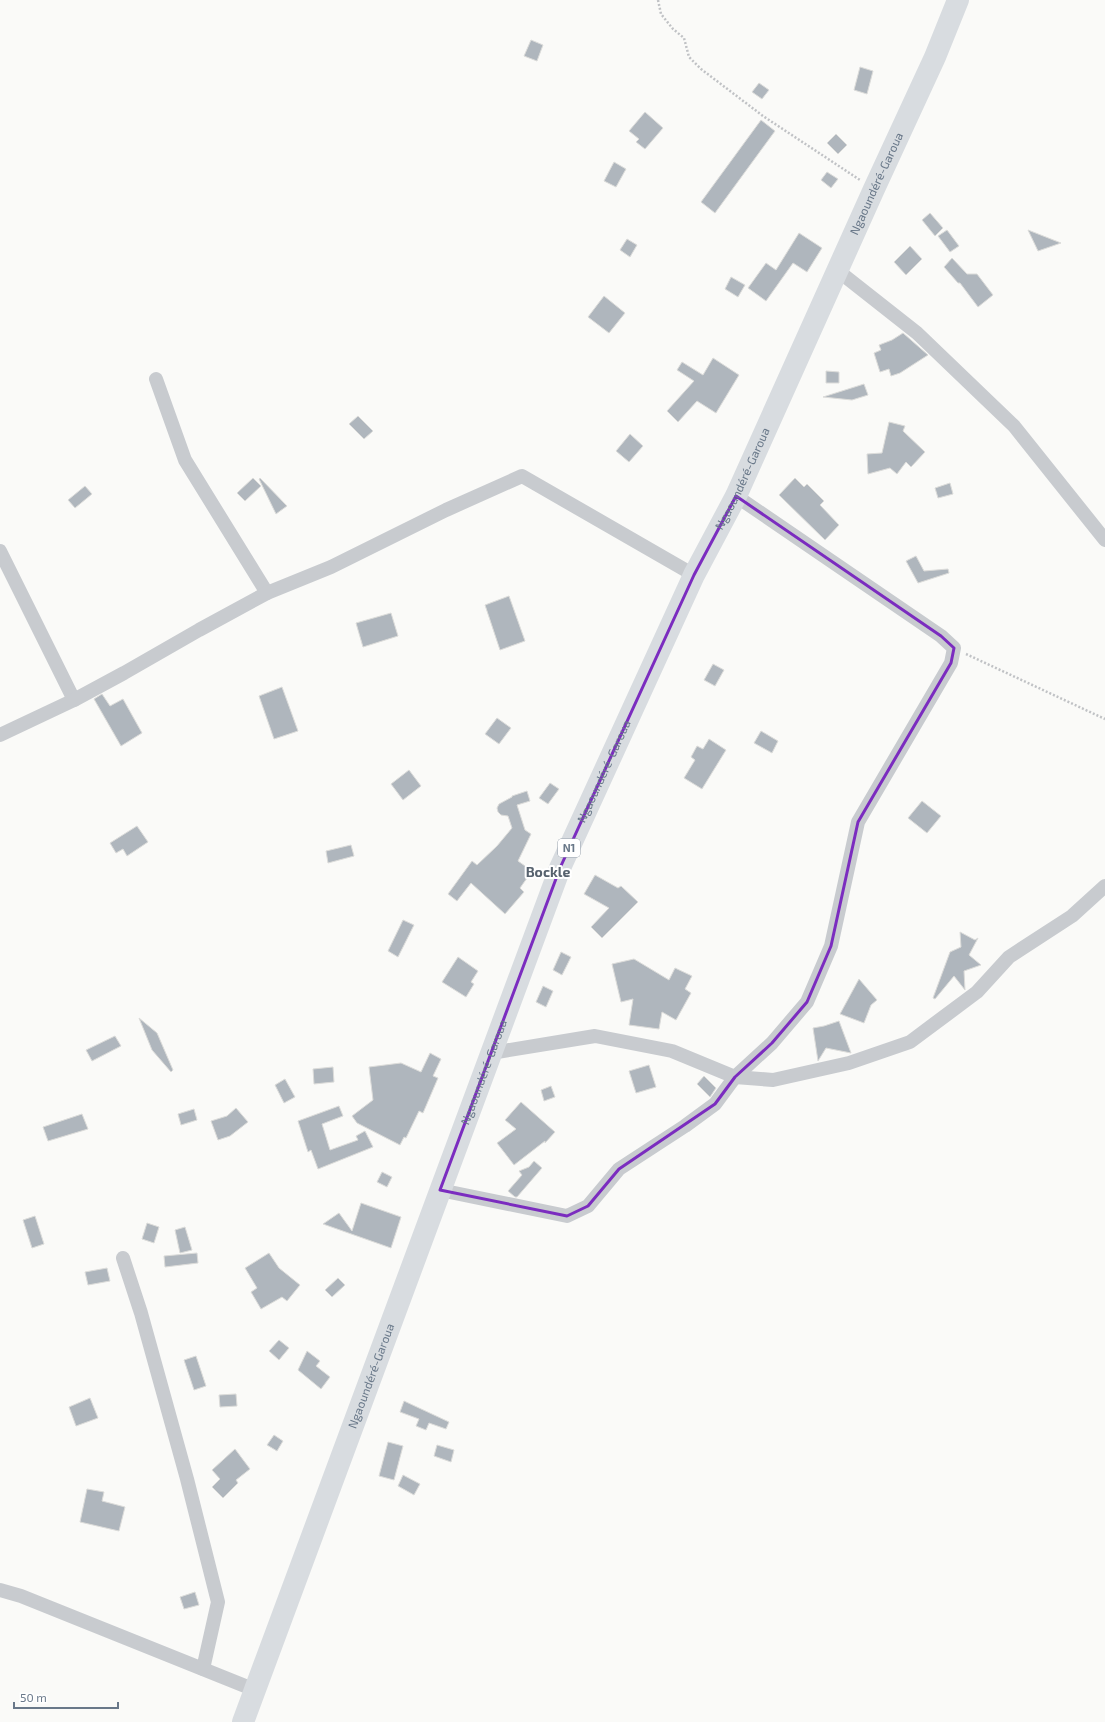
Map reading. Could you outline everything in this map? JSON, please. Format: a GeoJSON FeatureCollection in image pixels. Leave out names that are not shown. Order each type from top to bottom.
{"type":"FeatureCollection","features":[{"type":"Feature","properties":{"kind":"highway","name":"Ngaoundéré-Garoua"},"geometry":{"type":"LineString","coordinates":[[243,1722],[560,868],[694,574],[736,496],[837,270],[935,57],[958,0]]}},
{"type":"Feature","properties":{"kind":"street"},"geometry":{"type":"LineString","coordinates":[[837,270],[917,333],[1014,426],[1105,540]]}},
{"type":"Feature","properties":{"kind":"street"},"geometry":{"type":"LineString","coordinates":[[156,378],[186,460],[268,593]]}},
{"type":"Feature","properties":{"kind":"street"},"geometry":{"type":"LineString","coordinates":[[0,735],[74,700],[268,593],[331,567],[446,510],[522,476],[694,574]]}},
{"type":"Feature","properties":{"kind":"street"},"geometry":{"type":"LineString","coordinates":[[440,1190],[567,1216],[588,1206],[619,1169],[685,1126],[714,1104],[735,1077],[772,1043],[807,1002],[831,946],[858,822],[951,663],[954,648],[941,636],[736,496]]}},
{"type":"Feature","properties":{"kind":"street"},"geometry":{"type":"LineString","coordinates":[[0,551],[74,700]]}},
{"type":"Feature","properties":{"kind":"street"},"geometry":{"type":"LineString","coordinates":[[492,1053],[595,1036],[672,1051],[735,1077],[773,1080],[849,1063],[910,1042],[977,992],[1009,958],[1072,916],[1105,886]]}},
{"type":"Feature","properties":{"kind":"street"},"geometry":{"type":"LineString","coordinates":[[123,1258],[141,1313],[187,1479],[218,1602],[203,1668]]}},
{"type":"Feature","properties":{"kind":"street"},"geometry":{"type":"LineString","coordinates":[[0,1590],[21,1596],[255,1690]]}},
{"type":"Feature","properties":{"kind":"path"},"geometry":{"type":"LineString","coordinates":[[658,0],[661,14],[673,29],[684,38],[689,57],[702,69],[763,116],[874,189]]}},
{"type":"Feature","properties":{"kind":"path"},"geometry":{"type":"LineString","coordinates":[[954,648],[1105,719]]}},
{"type":"Feature","properties":{"kind":"highlighted area"},"geometry":{"type":"Polygon","coordinates":[[[736,496],[941,636],[954,648],[951,663],[858,822],[831,946],[807,1002],[772,1043],[735,1077],[715,1104],[619,1169],[588,1206],[567,1216],[440,1190],[560,868],[694,575],[736,496]]]}},
{"type":"Feature","properties":{"kind":"building"},"geometry":{"type":"Polygon","coordinates":[[[531,40],[543,45],[537,61],[524,56],[531,40]]]}},
{"type":"Feature","properties":{"kind":"building"},"geometry":{"type":"Polygon","coordinates":[[[860,67],[873,71],[867,94],[854,90],[860,67]]]}},
{"type":"Feature","properties":{"kind":"building"},"geometry":{"type":"Polygon","coordinates":[[[759,83],[769,90],[762,99],[752,92],[759,83]]]}},
{"type":"Feature","properties":{"kind":"building"},"geometry":{"type":"Polygon","coordinates":[[[645,112],[663,128],[645,149],[636,142],[639,139],[629,131],[645,112]]]}},
{"type":"Feature","properties":{"kind":"building"},"geometry":{"type":"Polygon","coordinates":[[[761,120],[775,131],[715,213],[701,202],[761,120]]]}},
{"type":"Feature","properties":{"kind":"building"},"geometry":{"type":"Polygon","coordinates":[[[836,134],[847,145],[838,154],[827,143],[836,134]]]}},
{"type":"Feature","properties":{"kind":"building"},"geometry":{"type":"Polygon","coordinates":[[[614,162],[626,169],[616,187],[604,181],[614,162]]]}},
{"type":"Feature","properties":{"kind":"building"},"geometry":{"type":"Polygon","coordinates":[[[827,172],[838,179],[831,188],[821,180],[827,172]]]}},
{"type":"Feature","properties":{"kind":"building"},"geometry":{"type":"Polygon","coordinates":[[[930,213],[943,228],[935,236],[922,220],[930,213]]]}},
{"type":"Feature","properties":{"kind":"building"},"geometry":{"type":"Polygon","coordinates":[[[947,230],[959,246],[950,252],[938,236],[947,230]]]}},
{"type":"Feature","properties":{"kind":"building"},"geometry":{"type":"Polygon","coordinates":[[[1028,230],[1061,243],[1038,251],[1028,230]]]}},
{"type":"Feature","properties":{"kind":"building"},"geometry":{"type":"Polygon","coordinates":[[[799,233],[822,248],[807,272],[793,263],[766,301],[748,288],[766,263],[776,270],[799,233]]]}},
{"type":"Feature","properties":{"kind":"building"},"geometry":{"type":"Polygon","coordinates":[[[627,239],[637,245],[630,257],[620,250],[627,239]]]}},
{"type":"Feature","properties":{"kind":"building"},"geometry":{"type":"Polygon","coordinates":[[[910,246],[922,259],[906,275],[894,262],[910,246]]]}},
{"type":"Feature","properties":{"kind":"building"},"geometry":{"type":"Polygon","coordinates":[[[952,258],[967,274],[977,274],[993,295],[978,307],[960,283],[958,283],[944,267],[952,258]]]}},
{"type":"Feature","properties":{"kind":"building"},"geometry":{"type":"Polygon","coordinates":[[[731,277],[745,285],[738,297],[725,289],[731,277]]]}},
{"type":"Feature","properties":{"kind":"building"},"geometry":{"type":"Polygon","coordinates":[[[604,296],[625,313],[609,333],[588,317],[604,296]]]}},
{"type":"Feature","properties":{"kind":"building"},"geometry":{"type":"Polygon","coordinates":[[[903,333],[928,355],[900,373],[891,376],[889,369],[880,372],[874,353],[881,350],[879,345],[892,340],[903,333]]]}},
{"type":"Feature","properties":{"kind":"building"},"geometry":{"type":"Polygon","coordinates":[[[713,358],[739,375],[716,413],[697,401],[678,422],[667,411],[694,381],[677,370],[682,362],[703,375],[713,358]]]}},
{"type":"Feature","properties":{"kind":"building"},"geometry":{"type":"Polygon","coordinates":[[[826,371],[839,372],[839,383],[826,383],[826,371]]]}},
{"type":"Feature","properties":{"kind":"building"},"geometry":{"type":"Polygon","coordinates":[[[864,384],[868,395],[852,400],[823,397],[864,384]]]}},
{"type":"Feature","properties":{"kind":"building"},"geometry":{"type":"Polygon","coordinates":[[[358,416],[373,431],[364,439],[349,424],[358,416]]]}},
{"type":"Feature","properties":{"kind":"building"},"geometry":{"type":"Polygon","coordinates":[[[889,422],[905,426],[903,431],[925,452],[911,467],[906,462],[897,474],[890,468],[868,474],[867,454],[882,453],[889,422]]]}},
{"type":"Feature","properties":{"kind":"building"},"geometry":{"type":"Polygon","coordinates":[[[630,434],[643,446],[629,462],[616,451],[630,434]]]}},
{"type":"Feature","properties":{"kind":"building"},"geometry":{"type":"Polygon","coordinates":[[[253,478],[261,486],[245,501],[237,493],[253,478]]]}},
{"type":"Feature","properties":{"kind":"building"},"geometry":{"type":"Polygon","coordinates":[[[260,478],[287,506],[276,514],[259,479],[260,478]]]}},
{"type":"Feature","properties":{"kind":"building"},"geometry":{"type":"Polygon","coordinates":[[[795,478],[804,487],[807,484],[824,501],[820,505],[839,525],[825,540],[779,495],[795,478]]]}},
{"type":"Feature","properties":{"kind":"building"},"geometry":{"type":"Polygon","coordinates":[[[950,483],[953,494],[938,498],[935,488],[950,483]]]}},
{"type":"Feature","properties":{"kind":"building"},"geometry":{"type":"Polygon","coordinates":[[[85,486],[92,494],[75,508],[68,500],[85,486]]]}},
{"type":"Feature","properties":{"kind":"building"},"geometry":{"type":"Polygon","coordinates":[[[916,556],[924,571],[948,569],[949,573],[918,583],[906,561],[916,556]]]}},
{"type":"Feature","properties":{"kind":"building"},"geometry":{"type":"Polygon","coordinates":[[[509,596],[525,641],[500,650],[485,605],[509,596]]]}},
{"type":"Feature","properties":{"kind":"building"},"geometry":{"type":"Polygon","coordinates":[[[391,613],[398,636],[363,647],[356,623],[391,613]]]}},
{"type":"Feature","properties":{"kind":"building"},"geometry":{"type":"Polygon","coordinates":[[[713,664],[724,670],[715,686],[704,680],[713,664]]]}},
{"type":"Feature","properties":{"kind":"building"},"geometry":{"type":"Polygon","coordinates":[[[282,687],[298,731],[274,739],[259,696],[282,687]]]}},
{"type":"Feature","properties":{"kind":"building"},"geometry":{"type":"Polygon","coordinates":[[[102,694],[110,706],[123,699],[142,733],[121,746],[94,699],[102,694]]]}},
{"type":"Feature","properties":{"kind":"building"},"geometry":{"type":"Polygon","coordinates":[[[497,718],[511,728],[499,744],[485,734],[497,718]]]}},
{"type":"Feature","properties":{"kind":"building"},"geometry":{"type":"Polygon","coordinates":[[[761,731],[778,741],[772,753],[754,743],[761,731]]]}},
{"type":"Feature","properties":{"kind":"building"},"geometry":{"type":"Polygon","coordinates":[[[709,739],[726,750],[702,789],[684,778],[695,760],[691,757],[697,746],[703,749],[709,739]]]}},
{"type":"Feature","properties":{"kind":"building"},"geometry":{"type":"Polygon","coordinates":[[[409,770],[421,786],[403,800],[391,784],[409,770]]]}},
{"type":"Feature","properties":{"kind":"building"},"geometry":{"type":"Polygon","coordinates":[[[550,783],[559,789],[548,804],[539,798],[550,783]]]}},
{"type":"Feature","properties":{"kind":"building"},"geometry":{"type":"Polygon","coordinates":[[[527,791],[530,801],[517,805],[525,830],[531,834],[518,861],[532,871],[520,888],[524,892],[505,914],[471,883],[457,901],[448,894],[472,861],[477,865],[497,846],[512,828],[508,816],[501,815],[498,812],[497,808],[499,804],[512,796],[527,791]]]}},
{"type":"Feature","properties":{"kind":"building"},"geometry":{"type":"Polygon","coordinates":[[[922,801],[941,816],[927,833],[908,818],[922,801]]]}},
{"type":"Feature","properties":{"kind":"building"},"geometry":{"type":"Polygon","coordinates":[[[137,826],[148,842],[127,856],[123,849],[116,853],[110,843],[137,826]]]}},
{"type":"Feature","properties":{"kind":"building"},"geometry":{"type":"Polygon","coordinates":[[[351,845],[354,856],[328,863],[326,851],[351,845]]]}},
{"type":"Feature","properties":{"kind":"building"},"geometry":{"type":"Polygon","coordinates":[[[595,875],[618,888],[621,886],[638,902],[602,938],[591,927],[609,908],[584,894],[595,875]]]}},
{"type":"Feature","properties":{"kind":"building"},"geometry":{"type":"Polygon","coordinates":[[[403,920],[414,925],[398,957],[388,951],[403,920]]]}},
{"type":"Feature","properties":{"kind":"building"},"geometry":{"type":"Polygon","coordinates":[[[960,932],[975,940],[978,938],[969,955],[981,965],[964,971],[965,990],[954,976],[935,999],[933,998],[950,952],[961,947],[960,932]]]}},
{"type":"Feature","properties":{"kind":"building"},"geometry":{"type":"Polygon","coordinates":[[[561,952],[571,957],[562,975],[553,970],[561,952]]]}},
{"type":"Feature","properties":{"kind":"building"},"geometry":{"type":"Polygon","coordinates":[[[458,957],[478,971],[471,982],[474,984],[466,997],[442,982],[458,957]]]}},
{"type":"Feature","properties":{"kind":"building"},"geometry":{"type":"Polygon","coordinates":[[[634,959],[669,980],[675,968],[692,976],[685,989],[691,993],[676,1020],[662,1012],[659,1029],[629,1025],[633,999],[621,1002],[612,964],[634,959]]]}},
{"type":"Feature","properties":{"kind":"building"},"geometry":{"type":"Polygon","coordinates":[[[859,979],[877,1000],[871,1005],[864,1023],[840,1014],[859,979]]]}},
{"type":"Feature","properties":{"kind":"building"},"geometry":{"type":"Polygon","coordinates":[[[543,986],[553,991],[546,1007],[536,1002],[543,986]]]}},
{"type":"Feature","properties":{"kind":"building"},"geometry":{"type":"Polygon","coordinates":[[[139,1018],[157,1033],[173,1070],[171,1072],[152,1050],[139,1018]]]}},
{"type":"Feature","properties":{"kind":"building"},"geometry":{"type":"Polygon","coordinates":[[[839,1021],[851,1053],[826,1048],[818,1061],[813,1028],[839,1021]]]}},
{"type":"Feature","properties":{"kind":"building"},"geometry":{"type":"Polygon","coordinates":[[[115,1036],[121,1046],[92,1061],[86,1050],[115,1036]]]}},
{"type":"Feature","properties":{"kind":"building"},"geometry":{"type":"Polygon","coordinates":[[[430,1053],[441,1059],[433,1076],[438,1078],[423,1113],[419,1111],[406,1138],[404,1137],[400,1145],[357,1123],[352,1116],[373,1100],[369,1067],[401,1063],[421,1072],[430,1053]]]}},
{"type":"Feature","properties":{"kind":"building"},"geometry":{"type":"Polygon","coordinates":[[[649,1065],[656,1087],[636,1093],[629,1071],[649,1065]]]}},
{"type":"Feature","properties":{"kind":"building"},"geometry":{"type":"Polygon","coordinates":[[[333,1067],[334,1082],[314,1084],[313,1069],[333,1067]]]}},
{"type":"Feature","properties":{"kind":"building"},"geometry":{"type":"Polygon","coordinates":[[[704,1076],[716,1088],[710,1097],[697,1084],[704,1076]]]}},
{"type":"Feature","properties":{"kind":"building"},"geometry":{"type":"Polygon","coordinates":[[[285,1079],[295,1097],[284,1103],[275,1085],[285,1079]]]}},
{"type":"Feature","properties":{"kind":"building"},"geometry":{"type":"Polygon","coordinates":[[[551,1086],[555,1097],[544,1101],[541,1090],[551,1086]]]}},
{"type":"Feature","properties":{"kind":"building"},"geometry":{"type":"Polygon","coordinates":[[[521,1102],[555,1132],[545,1143],[545,1141],[514,1165],[497,1143],[516,1129],[505,1120],[521,1102]]]}},
{"type":"Feature","properties":{"kind":"building"},"geometry":{"type":"Polygon","coordinates":[[[339,1106],[343,1116],[322,1124],[330,1150],[358,1140],[356,1136],[365,1131],[373,1147],[318,1169],[311,1150],[308,1152],[298,1121],[339,1106]]]}},
{"type":"Feature","properties":{"kind":"building"},"geometry":{"type":"Polygon","coordinates":[[[236,1108],[248,1122],[230,1136],[218,1140],[211,1121],[227,1116],[236,1108]]]}},
{"type":"Feature","properties":{"kind":"building"},"geometry":{"type":"Polygon","coordinates":[[[194,1109],[197,1120],[181,1125],[178,1114],[194,1109]]]}},
{"type":"Feature","properties":{"kind":"building"},"geometry":{"type":"Polygon","coordinates":[[[82,1114],[88,1129],[48,1141],[43,1127],[82,1114]]]}},
{"type":"Feature","properties":{"kind":"building"},"geometry":{"type":"Polygon","coordinates":[[[534,1161],[542,1168],[517,1197],[515,1197],[508,1191],[522,1175],[519,1171],[529,1167],[534,1161]]]}},
{"type":"Feature","properties":{"kind":"building"},"geometry":{"type":"Polygon","coordinates":[[[382,1172],[392,1177],[387,1187],[377,1182],[382,1172]]]}},
{"type":"Feature","properties":{"kind":"building"},"geometry":{"type":"Polygon","coordinates":[[[361,1203],[401,1217],[391,1248],[323,1224],[339,1213],[352,1231],[361,1203]]]}},
{"type":"Feature","properties":{"kind":"building"},"geometry":{"type":"Polygon","coordinates":[[[35,1216],[44,1244],[32,1248],[23,1220],[35,1216]]]}},
{"type":"Feature","properties":{"kind":"building"},"geometry":{"type":"Polygon","coordinates":[[[147,1223],[159,1227],[154,1243],[142,1239],[147,1223]]]}},
{"type":"Feature","properties":{"kind":"building"},"geometry":{"type":"Polygon","coordinates":[[[185,1227],[192,1250],[180,1253],[175,1230],[185,1227]]]}},
{"type":"Feature","properties":{"kind":"building"},"geometry":{"type":"Polygon","coordinates":[[[197,1253],[198,1263],[165,1267],[164,1256],[197,1253]]]}},
{"type":"Feature","properties":{"kind":"building"},"geometry":{"type":"Polygon","coordinates":[[[269,1253],[279,1268],[300,1285],[287,1301],[282,1297],[261,1309],[251,1292],[257,1288],[245,1268],[269,1253]]]}},
{"type":"Feature","properties":{"kind":"building"},"geometry":{"type":"Polygon","coordinates":[[[107,1268],[110,1281],[88,1285],[85,1272],[107,1268]]]}},
{"type":"Feature","properties":{"kind":"building"},"geometry":{"type":"Polygon","coordinates":[[[338,1278],[345,1285],[332,1297],[325,1290],[338,1278]]]}},
{"type":"Feature","properties":{"kind":"building"},"geometry":{"type":"Polygon","coordinates":[[[279,1340],[289,1348],[279,1360],[269,1351],[279,1340]]]}},
{"type":"Feature","properties":{"kind":"building"},"geometry":{"type":"Polygon","coordinates":[[[307,1351],[320,1361],[316,1366],[330,1377],[321,1389],[298,1370],[307,1351]]]}},
{"type":"Feature","properties":{"kind":"building"},"geometry":{"type":"Polygon","coordinates":[[[196,1356],[206,1386],[194,1390],[184,1360],[196,1356]]]}},
{"type":"Feature","properties":{"kind":"building"},"geometry":{"type":"Polygon","coordinates":[[[236,1394],[237,1406],[220,1407],[219,1395],[236,1394]]]}},
{"type":"Feature","properties":{"kind":"building"},"geometry":{"type":"Polygon","coordinates":[[[90,1398],[98,1418],[76,1426],[69,1407],[90,1398]]]}},
{"type":"Feature","properties":{"kind":"building"},"geometry":{"type":"Polygon","coordinates":[[[404,1401],[449,1422],[446,1429],[429,1423],[426,1430],[416,1426],[419,1419],[400,1412],[404,1401]]]}},
{"type":"Feature","properties":{"kind":"building"},"geometry":{"type":"Polygon","coordinates":[[[274,1435],[283,1441],[277,1451],[267,1445],[274,1435]]]}},
{"type":"Feature","properties":{"kind":"building"},"geometry":{"type":"Polygon","coordinates":[[[388,1442],[403,1446],[394,1480],[379,1476],[388,1442]]]}},
{"type":"Feature","properties":{"kind":"building"},"geometry":{"type":"Polygon","coordinates":[[[437,1445],[454,1450],[451,1462],[434,1456],[437,1445]]]}},
{"type":"Feature","properties":{"kind":"building"},"geometry":{"type":"Polygon","coordinates":[[[235,1449],[250,1469],[236,1480],[238,1483],[223,1498],[212,1487],[220,1479],[212,1470],[235,1449]]]}},
{"type":"Feature","properties":{"kind":"building"},"geometry":{"type":"Polygon","coordinates":[[[403,1475],[420,1484],[414,1495],[398,1486],[403,1475]]]}},
{"type":"Feature","properties":{"kind":"building"},"geometry":{"type":"Polygon","coordinates":[[[87,1489],[104,1492],[102,1501],[125,1507],[119,1531],[80,1522],[87,1489]]]}},
{"type":"Feature","properties":{"kind":"building"},"geometry":{"type":"Polygon","coordinates":[[[195,1592],[199,1605],[184,1609],[180,1597],[195,1592]]]}},
{"type":"Feature","properties":{"kind":"district","name":"Bockle"},"geometry":{"type":"Point","coordinates":[548,872]}}]}
